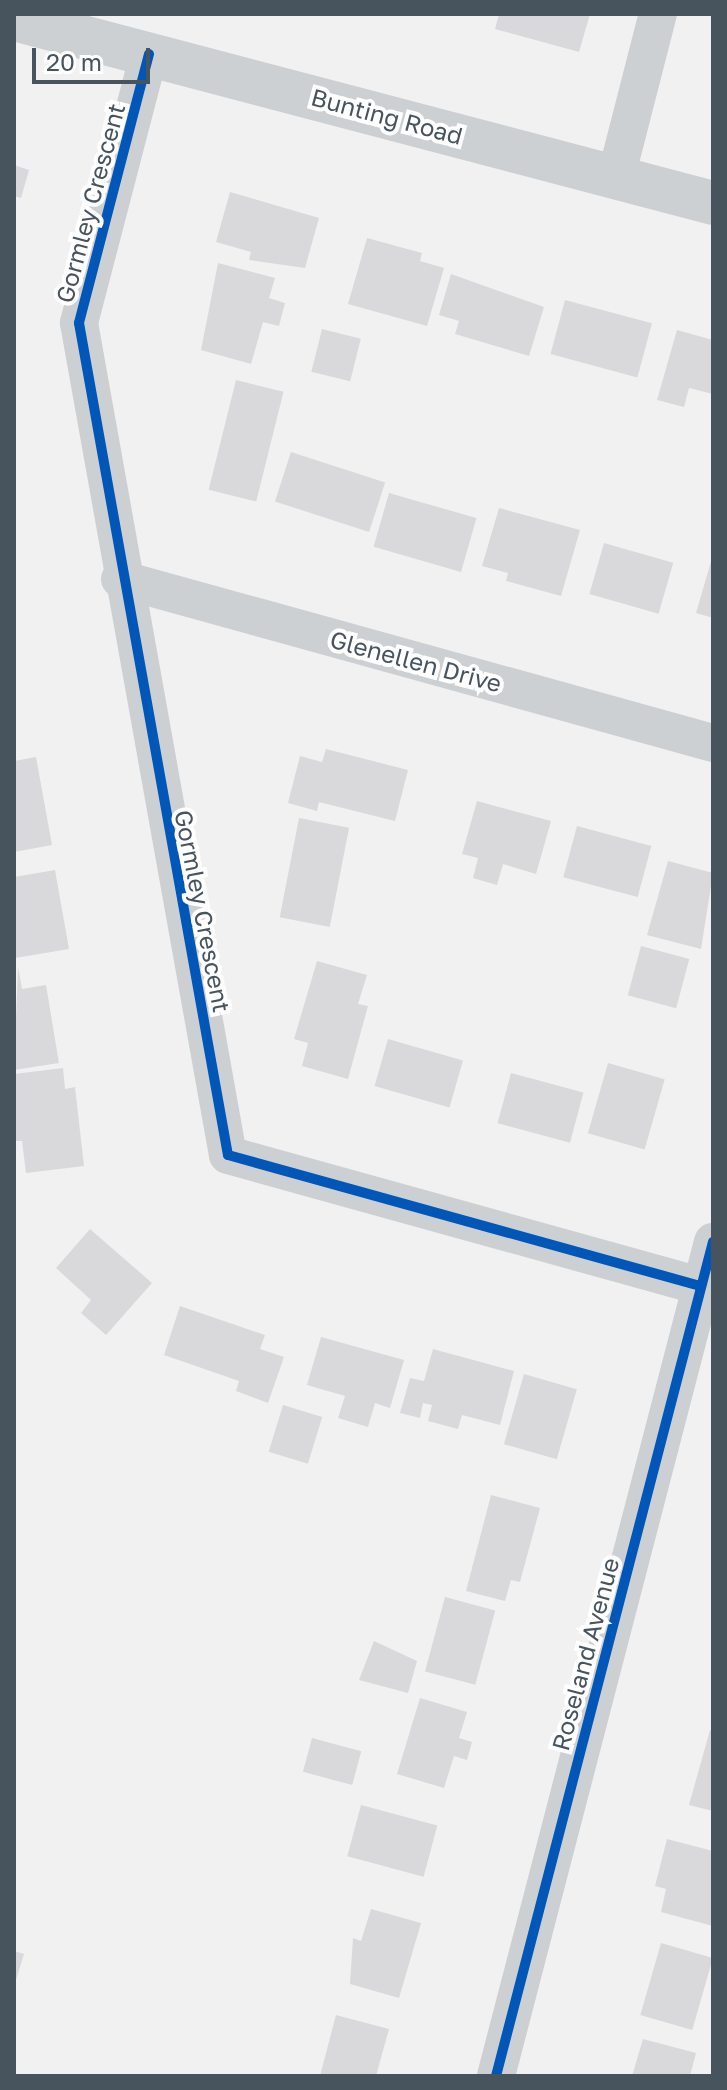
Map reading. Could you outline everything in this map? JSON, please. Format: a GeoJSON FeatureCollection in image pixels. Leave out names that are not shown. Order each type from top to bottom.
{"type":"FeatureCollection","features":[{"type":"Feature","properties":{"kind":"main road","name":"Bunting Road"},"geometry":{"type":"LineString","coordinates":[[14,19],[713,203]]}},
{"type":"Feature","properties":{"kind":"street"},"geometry":{"type":"LineString","coordinates":[[616,177],[658,14]]}},
{"type":"Feature","properties":{"kind":"street","name":"Gormley Crescent"},"geometry":{"type":"LineString","coordinates":[[149,54],[79,323],[120,579],[228,1155],[701,1286]]}},
{"type":"Feature","properties":{"kind":"street","name":"Glenellen Drive"},"geometry":{"type":"LineString","coordinates":[[120,579],[713,743]]}},
{"type":"Feature","properties":{"kind":"street","name":"Roseland Avenue"},"geometry":{"type":"LineString","coordinates":[[496,2076],[713,1242]]}},
{"type":"Feature","properties":{"kind":"building"},"geometry":{"type":"Polygon","coordinates":[[[499,14],[590,14],[579,52],[495,29],[499,14]]]}},
{"type":"Feature","properties":{"kind":"building"},"geometry":{"type":"Polygon","coordinates":[[[14,165],[29,170],[21,198],[14,196],[14,165]]]}},
{"type":"Feature","properties":{"kind":"building"},"geometry":{"type":"Polygon","coordinates":[[[230,192],[319,218],[305,268],[249,260],[251,252],[216,242],[230,192]]]}},
{"type":"Feature","properties":{"kind":"building"},"geometry":{"type":"Polygon","coordinates":[[[367,238],[422,253],[420,261],[444,268],[427,326],[348,304],[367,238]]]}},
{"type":"Feature","properties":{"kind":"building"},"geometry":{"type":"Polygon","coordinates":[[[218,263],[275,278],[269,298],[285,303],[279,326],[263,322],[251,364],[201,350],[218,263]]]}},
{"type":"Feature","properties":{"kind":"building"},"geometry":{"type":"Polygon","coordinates":[[[451,274],[544,307],[529,356],[455,334],[459,321],[439,315],[451,274]]]}},
{"type":"Feature","properties":{"kind":"building"},"geometry":{"type":"Polygon","coordinates":[[[565,300],[652,323],[637,377],[551,354],[565,300]]]}},
{"type":"Feature","properties":{"kind":"building"},"geometry":{"type":"Polygon","coordinates":[[[322,329],[361,339],[350,381],[311,372],[322,329]]]}},
{"type":"Feature","properties":{"kind":"building"},"geometry":{"type":"Polygon","coordinates":[[[677,330],[713,340],[713,394],[689,388],[684,407],[657,400],[677,330]]]}},
{"type":"Feature","properties":{"kind":"building"},"geometry":{"type":"Polygon","coordinates":[[[236,380],[284,392],[256,501],[209,490],[236,380]]]}},
{"type":"Feature","properties":{"kind":"building"},"geometry":{"type":"Polygon","coordinates":[[[291,452],[385,483],[369,532],[275,501],[291,452]]]}},
{"type":"Feature","properties":{"kind":"building"},"geometry":{"type":"Polygon","coordinates":[[[389,493],[476,518],[461,572],[374,547],[389,493]]]}},
{"type":"Feature","properties":{"kind":"building"},"geometry":{"type":"Polygon","coordinates":[[[499,508],[580,530],[561,596],[506,581],[508,573],[482,566],[499,508]]]}},
{"type":"Feature","properties":{"kind":"building"},"geometry":{"type":"Polygon","coordinates":[[[604,543],[673,563],[659,614],[589,594],[604,543]]]}},
{"type":"Feature","properties":{"kind":"building"},"geometry":{"type":"Polygon","coordinates":[[[713,558],[713,618],[696,613],[713,558]]]}},
{"type":"Feature","properties":{"kind":"building"},"geometry":{"type":"Polygon","coordinates":[[[326,749],[408,770],[395,821],[319,802],[317,811],[288,803],[300,756],[322,762],[326,749]]]}},
{"type":"Feature","properties":{"kind":"building"},"geometry":{"type":"Polygon","coordinates":[[[36,757],[52,845],[14,852],[14,761],[36,757]]]}},
{"type":"Feature","properties":{"kind":"building"},"geometry":{"type":"Polygon","coordinates":[[[477,801],[551,821],[536,874],[503,864],[497,885],[473,878],[478,858],[462,854],[477,801]]]}},
{"type":"Feature","properties":{"kind":"building"},"geometry":{"type":"Polygon","coordinates":[[[299,818],[349,828],[330,927],[280,917],[299,818]]]}},
{"type":"Feature","properties":{"kind":"building"},"geometry":{"type":"Polygon","coordinates":[[[577,826],[651,846],[638,897],[563,877],[577,826]]]}},
{"type":"Feature","properties":{"kind":"building"},"geometry":{"type":"Polygon","coordinates":[[[668,861],[713,873],[701,949],[647,935],[668,861]]]}},
{"type":"Feature","properties":{"kind":"building"},"geometry":{"type":"Polygon","coordinates":[[[55,870],[69,949],[15,958],[14,877],[55,870]]]}},
{"type":"Feature","properties":{"kind":"building"},"geometry":{"type":"Polygon","coordinates":[[[641,946],[689,959],[676,1008],[628,995],[641,946]]]}},
{"type":"Feature","properties":{"kind":"building"},"geometry":{"type":"Polygon","coordinates":[[[317,961],[367,975],[358,1004],[368,1006],[348,1079],[302,1066],[308,1043],[294,1039],[317,961]]]}},
{"type":"Feature","properties":{"kind":"building"},"geometry":{"type":"Polygon","coordinates":[[[18,967],[22,989],[46,985],[59,1063],[14,1070],[18,967]]]}},
{"type":"Feature","properties":{"kind":"building"},"geometry":{"type":"Polygon","coordinates":[[[388,1039],[463,1060],[449,1108],[374,1086],[388,1039]]]}},
{"type":"Feature","properties":{"kind":"building"},"geometry":{"type":"Polygon","coordinates":[[[608,1063],[665,1079],[645,1149],[588,1133],[608,1063]]]}},
{"type":"Feature","properties":{"kind":"building"},"geometry":{"type":"Polygon","coordinates":[[[63,1068],[65,1089],[75,1087],[84,1166],[26,1173],[22,1141],[14,1141],[14,1074],[63,1068]]]}},
{"type":"Feature","properties":{"kind":"building"},"geometry":{"type":"Polygon","coordinates":[[[511,1073],[583,1092],[570,1143],[498,1123],[511,1073]]]}},
{"type":"Feature","properties":{"kind":"building"},"geometry":{"type":"Polygon","coordinates":[[[90,1229],[152,1283],[106,1335],[81,1313],[91,1300],[56,1268],[90,1229]]]}},
{"type":"Feature","properties":{"kind":"building"},"geometry":{"type":"Polygon","coordinates":[[[180,1306],[265,1335],[260,1349],[284,1357],[268,1403],[236,1391],[239,1381],[164,1355],[180,1306]]]}},
{"type":"Feature","properties":{"kind":"building"},"geometry":{"type":"Polygon","coordinates":[[[321,1337],[404,1360],[390,1408],[375,1403],[368,1427],[338,1418],[345,1396],[307,1385],[321,1337]]]}},
{"type":"Feature","properties":{"kind":"building"},"geometry":{"type":"Polygon","coordinates":[[[433,1349],[514,1371],[500,1425],[462,1415],[458,1429],[428,1421],[432,1405],[423,1403],[420,1418],[400,1413],[410,1378],[424,1381],[433,1349]]]}},
{"type":"Feature","properties":{"kind":"building"},"geometry":{"type":"Polygon","coordinates":[[[524,1374],[577,1389],[557,1459],[504,1444],[524,1374]]]}},
{"type":"Feature","properties":{"kind":"building"},"geometry":{"type":"Polygon","coordinates":[[[283,1405],[322,1417],[308,1464],[269,1452],[283,1405]]]}},
{"type":"Feature","properties":{"kind":"building"},"geometry":{"type":"Polygon","coordinates":[[[491,1495],[540,1508],[520,1582],[511,1580],[505,1601],[466,1591],[491,1495]]]}},
{"type":"Feature","properties":{"kind":"building"},"geometry":{"type":"Polygon","coordinates":[[[445,1597],[495,1610],[475,1685],[425,1671],[445,1597]]]}},
{"type":"Feature","properties":{"kind":"building"},"geometry":{"type":"Polygon","coordinates":[[[374,1641],[417,1661],[408,1693],[359,1680],[374,1641]]]}},
{"type":"Feature","properties":{"kind":"building"},"geometry":{"type":"Polygon","coordinates":[[[420,1698],[467,1712],[459,1738],[472,1742],[467,1760],[454,1756],[444,1788],[397,1774],[420,1698]]]}},
{"type":"Feature","properties":{"kind":"building"},"geometry":{"type":"Polygon","coordinates":[[[710,1730],[713,1731],[713,1811],[689,1805],[710,1730]]]}},
{"type":"Feature","properties":{"kind":"building"},"geometry":{"type":"Polygon","coordinates":[[[312,1738],[361,1751],[352,1785],[303,1772],[312,1738]]]}},
{"type":"Feature","properties":{"kind":"building"},"geometry":{"type":"Polygon","coordinates":[[[361,1805],[437,1825],[424,1877],[347,1856],[361,1805]]]}},
{"type":"Feature","properties":{"kind":"building"},"geometry":{"type":"Polygon","coordinates":[[[667,1839],[713,1851],[713,1926],[661,1912],[666,1889],[655,1886],[667,1839]]]}},
{"type":"Feature","properties":{"kind":"building"},"geometry":{"type":"Polygon","coordinates":[[[371,1909],[421,1923],[399,1998],[350,1984],[353,1938],[361,1941],[371,1909]]]}},
{"type":"Feature","properties":{"kind":"building"},"geometry":{"type":"Polygon","coordinates":[[[661,1943],[713,1958],[692,2030],[640,2015],[661,1943]]]}},
{"type":"Feature","properties":{"kind":"building"},"geometry":{"type":"Polygon","coordinates":[[[14,1951],[24,1954],[15,1983],[14,1983],[14,1951]]]}},
{"type":"Feature","properties":{"kind":"building"},"geometry":{"type":"Polygon","coordinates":[[[336,2015],[389,2029],[376,2076],[320,2076],[336,2015]]]}},
{"type":"Feature","properties":{"kind":"building"},"geometry":{"type":"Polygon","coordinates":[[[643,2039],[696,2053],[690,2076],[632,2076],[643,2039]]]}},
{"type":"Feature","properties":{"kind":"cycle path"},"geometry":{"type":"LineString","coordinates":[[149,54],[79,323],[228,1155],[701,1286]]}},
{"type":"Feature","properties":{"kind":"cycle path"},"geometry":{"type":"LineString","coordinates":[[496,2076],[713,1242]]}}]}
